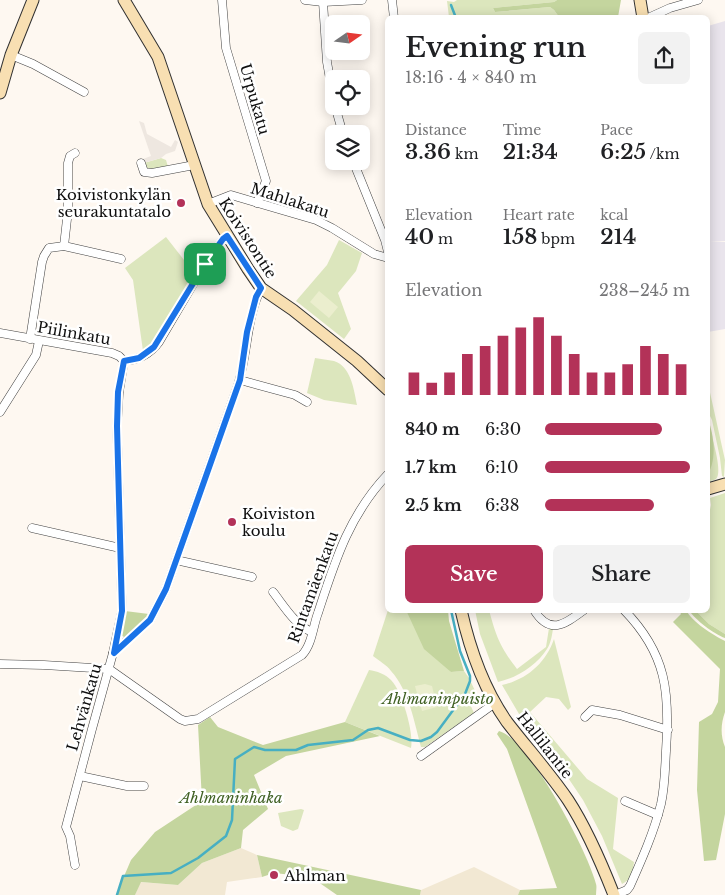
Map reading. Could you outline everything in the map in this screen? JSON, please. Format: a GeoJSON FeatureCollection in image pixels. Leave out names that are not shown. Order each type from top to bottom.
{"type":"FeatureCollection","features":[{"type":"Feature","properties":{"kind":"main road"},"geometry":{"type":"LineString","coordinates":[[0,93],[11,55],[33,0]]}},
{"type":"Feature","properties":{"kind":"main road","name":"Koivistontie"},"geometry":{"type":"LineString","coordinates":[[124,0],[158,57],[208,204],[261,288],[293,310],[357,360],[385,387]]}},
{"type":"Feature","properties":{"kind":"main road"},"geometry":{"type":"LineString","coordinates":[[640,0],[642,15]]}},
{"type":"Feature","properties":{"kind":"main road"},"geometry":{"type":"LineString","coordinates":[[710,489],[725,484]]}},
{"type":"Feature","properties":{"kind":"main road","name":"Hallilantie"},"geometry":{"type":"LineString","coordinates":[[462,613],[477,664],[495,703],[511,727],[546,768],[568,800],[585,828],[615,895]]}},
{"type":"Feature","properties":{"kind":"street","name":"Urpukatu"},"geometry":{"type":"LineString","coordinates":[[222,0],[226,48],[266,181],[258,203]]}},
{"type":"Feature","properties":{"kind":"street"},"geometry":{"type":"LineString","coordinates":[[305,0],[323,2],[362,0]]}},
{"type":"Feature","properties":{"kind":"street"},"geometry":{"type":"LineString","coordinates":[[392,0],[394,15]]}},
{"type":"Feature","properties":{"kind":"street"},"geometry":{"type":"LineString","coordinates":[[655,15],[670,8],[698,0]]}},
{"type":"Feature","properties":{"kind":"street"},"geometry":{"type":"LineString","coordinates":[[323,2],[328,70]]}},
{"type":"Feature","properties":{"kind":"street"},"geometry":{"type":"LineString","coordinates":[[11,55],[33,64],[84,92]]}},
{"type":"Feature","properties":{"kind":"street"},"geometry":{"type":"LineString","coordinates":[[64,246],[68,210],[68,163],[70,156],[75,154]]}},
{"type":"Feature","properties":{"kind":"street"},"geometry":{"type":"LineString","coordinates":[[141,164],[144,172],[152,173],[189,166],[194,163]]}},
{"type":"Feature","properties":{"kind":"street"},"geometry":{"type":"LineString","coordinates":[[357,170],[385,240]]}},
{"type":"Feature","properties":{"kind":"street","name":"Mahlakatu"},"geometry":{"type":"LineString","coordinates":[[208,204],[231,195],[316,220],[374,254],[385,257]]}},
{"type":"Feature","properties":{"kind":"street","name":"Piilinkatu"},"geometry":{"type":"LineString","coordinates":[[0,333],[112,353],[124,361],[139,358],[154,347],[205,264],[227,236]]}},
{"type":"Feature","properties":{"kind":"street"},"geometry":{"type":"LineString","coordinates":[[30,339],[44,256],[49,248],[64,246],[121,259]]}},
{"type":"Feature","properties":{"kind":"street","name":"Lehvänkatu"},"geometry":{"type":"LineString","coordinates":[[75,865],[71,841],[66,827],[108,669],[114,653],[150,620],[166,589],[240,380],[247,332],[256,297],[261,288]]}},
{"type":"Feature","properties":{"kind":"street"},"geometry":{"type":"LineString","coordinates":[[0,412],[36,355],[39,341]]}},
{"type":"Feature","properties":{"kind":"street"},"geometry":{"type":"LineString","coordinates":[[114,653],[122,611],[117,426],[118,392],[124,361]]}},
{"type":"Feature","properties":{"kind":"street"},"geometry":{"type":"LineString","coordinates":[[240,380],[295,394],[307,402]]}},
{"type":"Feature","properties":{"kind":"street","name":"Rintamäenkatu"},"geometry":{"type":"LineString","coordinates":[[108,669],[180,719],[194,720],[302,655],[308,650],[312,632],[344,540],[362,504],[385,477]]}},
{"type":"Feature","properties":{"kind":"street"},"geometry":{"type":"LineString","coordinates":[[32,528],[120,548]]}},
{"type":"Feature","properties":{"kind":"street"},"geometry":{"type":"LineString","coordinates":[[176,560],[252,578]]}},
{"type":"Feature","properties":{"kind":"street"},"geometry":{"type":"LineString","coordinates":[[272,592],[296,622],[312,632]]}},
{"type":"Feature","properties":{"kind":"street"},"geometry":{"type":"LineString","coordinates":[[536,613],[547,624],[556,626],[569,621],[580,613]]}},
{"type":"Feature","properties":{"kind":"street"},"geometry":{"type":"LineString","coordinates":[[615,895],[627,890],[630,886],[647,847],[658,814],[663,790],[668,730],[668,698],[659,662],[643,632],[627,613]]}},
{"type":"Feature","properties":{"kind":"street"},"geometry":{"type":"LineString","coordinates":[[0,664],[108,669]]}},
{"type":"Feature","properties":{"kind":"street"},"geometry":{"type":"LineString","coordinates":[[421,756],[495,703]]}},
{"type":"Feature","properties":{"kind":"street"},"geometry":{"type":"LineString","coordinates":[[585,717],[592,710],[600,710],[668,730]]}},
{"type":"Feature","properties":{"kind":"street"},"geometry":{"type":"LineString","coordinates":[[80,776],[127,786],[144,786]]}},
{"type":"Feature","properties":{"kind":"street"},"geometry":{"type":"LineString","coordinates":[[625,801],[658,814]]}},
{"type":"Feature","properties":{"kind":"street"},"geometry":{"type":"LineString","coordinates":[[630,886],[634,895]]}},
{"type":"Feature","properties":{"kind":"shaded area"},"geometry":{"type":"Polygon","coordinates":[[[725,21],[725,241],[710,241],[710,25],[725,21]]]}},
{"type":"Feature","properties":{"kind":"shaded area"},"geometry":{"type":"Polygon","coordinates":[[[139,121],[144,123],[147,134],[171,147],[175,140],[178,142],[175,151],[144,163],[143,159],[151,156],[139,121]]]}},
{"type":"Feature","properties":{"kind":"shaded area"},"geometry":{"type":"Polygon","coordinates":[[[710,241],[725,242],[725,329],[710,332],[710,241]]]}},
{"type":"Feature","properties":{"kind":"shaded area"},"geometry":{"type":"Polygon","coordinates":[[[241,848],[257,855],[262,877],[227,882],[225,895],[135,895],[140,882],[178,885],[202,863],[241,848]]]}},
{"type":"Feature","properties":{"kind":"shaded area"},"geometry":{"type":"Polygon","coordinates":[[[474,867],[520,890],[518,895],[420,895],[421,890],[474,867]]]}},
{"type":"Feature","properties":{"kind":"green space"},"geometry":{"type":"Polygon","coordinates":[[[457,0],[557,0],[554,2],[493,8],[495,12],[550,7],[558,15],[449,15],[447,1],[454,2],[457,0]]]}},
{"type":"Feature","properties":{"kind":"green space"},"geometry":{"type":"Polygon","coordinates":[[[557,0],[621,0],[618,15],[558,15],[550,7],[495,12],[493,8],[554,2],[557,0]]]}},
{"type":"Feature","properties":{"kind":"green space"},"geometry":{"type":"Polygon","coordinates":[[[161,158],[166,160],[168,167],[147,170],[144,163],[161,158]]]}},
{"type":"Feature","properties":{"kind":"green space"},"geometry":{"type":"Polygon","coordinates":[[[166,237],[195,274],[166,327],[151,345],[143,351],[133,280],[125,268],[166,237]]]}},
{"type":"Feature","properties":{"kind":"green space"},"geometry":{"type":"Polygon","coordinates":[[[339,240],[362,253],[356,271],[338,293],[351,329],[344,339],[296,301],[327,265],[339,240]]]}},
{"type":"Feature","properties":{"kind":"green space"},"geometry":{"type":"Polygon","coordinates":[[[319,291],[338,307],[329,318],[310,302],[319,291]]]}},
{"type":"Feature","properties":{"kind":"green space"},"geometry":{"type":"Polygon","coordinates":[[[315,358],[334,361],[344,368],[351,379],[357,405],[324,400],[307,393],[315,358]]]}},
{"type":"Feature","properties":{"kind":"green space"},"geometry":{"type":"Polygon","coordinates":[[[710,392],[725,460],[724,477],[722,476],[710,416],[710,392]]]}},
{"type":"Feature","properties":{"kind":"green space"},"geometry":{"type":"Polygon","coordinates":[[[710,426],[714,447],[710,470],[710,426]]]}},
{"type":"Feature","properties":{"kind":"green space"},"geometry":{"type":"Polygon","coordinates":[[[713,441],[718,461],[718,476],[710,481],[710,468],[713,441]]]}},
{"type":"Feature","properties":{"kind":"green space"},"geometry":{"type":"Polygon","coordinates":[[[725,493],[725,634],[709,624],[698,613],[710,613],[710,498],[725,493]]]}},
{"type":"Feature","properties":{"kind":"green space"},"geometry":{"type":"Polygon","coordinates":[[[125,611],[149,614],[127,639],[121,635],[125,611]]]}},
{"type":"Feature","properties":{"kind":"green space","name":"Ahlmaninpuisto"},"geometry":{"type":"Polygon","coordinates":[[[387,613],[408,613],[451,672],[464,671],[469,678],[477,695],[468,700],[474,713],[425,747],[421,747],[407,697],[389,669],[373,656],[387,613]]]}},
{"type":"Feature","properties":{"kind":"green space"},"geometry":{"type":"Polygon","coordinates":[[[407,613],[448,613],[464,671],[451,672],[424,649],[407,613]]]}},
{"type":"Feature","properties":{"kind":"green space"},"geometry":{"type":"Polygon","coordinates":[[[476,613],[490,613],[499,641],[517,669],[546,647],[549,628],[553,629],[548,647],[538,660],[526,670],[498,682],[480,634],[476,613]]]}},
{"type":"Feature","properties":{"kind":"green space"},"geometry":{"type":"Polygon","coordinates":[[[688,613],[698,624],[725,641],[725,712],[722,738],[725,747],[725,814],[716,860],[704,861],[697,790],[699,722],[712,714],[718,702],[720,669],[673,622],[681,614],[688,613]]]}},
{"type":"Feature","properties":{"kind":"green space"},"geometry":{"type":"Polygon","coordinates":[[[692,613],[698,613],[709,624],[725,634],[725,638],[705,626],[692,613]]]}},
{"type":"Feature","properties":{"kind":"green space"},"geometry":{"type":"Polygon","coordinates":[[[554,639],[571,707],[568,710],[559,699],[546,697],[530,712],[587,779],[618,798],[613,849],[634,862],[629,878],[622,884],[602,836],[583,800],[556,760],[522,719],[502,685],[527,675],[534,669],[546,656],[554,639]]]}},
{"type":"Feature","properties":{"kind":"green space"},"geometry":{"type":"Polygon","coordinates":[[[369,670],[384,674],[395,685],[403,702],[409,723],[411,748],[345,722],[369,670]]]}},
{"type":"Feature","properties":{"kind":"green space"},"geometry":{"type":"Polygon","coordinates":[[[425,684],[432,686],[437,707],[422,711],[415,686],[425,684]]]}},
{"type":"Feature","properties":{"kind":"green space","name":"Ahlmaninhaka"},"geometry":{"type":"Polygon","coordinates":[[[210,717],[218,727],[263,745],[345,722],[380,736],[286,756],[254,775],[268,809],[243,830],[241,848],[202,863],[178,885],[141,882],[135,895],[116,895],[131,860],[155,832],[202,801],[198,725],[210,717]]]}},
{"type":"Feature","properties":{"kind":"green space"},"geometry":{"type":"Polygon","coordinates":[[[499,731],[511,739],[526,754],[556,799],[591,869],[596,885],[596,895],[518,895],[520,890],[557,888],[507,749],[497,734],[499,731]]]}},
{"type":"Feature","properties":{"kind":"green space"},"geometry":{"type":"Polygon","coordinates":[[[304,810],[298,829],[293,831],[281,826],[278,813],[304,810]]]}},
{"type":"Feature","properties":{"kind":"green space"},"geometry":{"type":"Polygon","coordinates":[[[257,855],[421,890],[420,895],[337,895],[311,877],[274,873],[262,877],[257,855]]]}},
{"type":"Feature","properties":{"kind":"waterway"},"geometry":{"type":"LineString","coordinates":[[451,5],[455,15]]}},
{"type":"Feature","properties":{"kind":"waterway"},"geometry":{"type":"LineString","coordinates":[[117,895],[123,876],[171,873],[198,858],[226,836],[232,820],[235,759],[254,747],[265,750],[296,750],[308,745],[353,740],[368,730],[378,728],[410,740],[421,741],[437,732],[465,694],[470,681],[470,676],[460,651],[452,613]]}},
{"type":"Feature","properties":{"kind":"place","name":"Koivistonkylän seurakuntatalo"},"geometry":{"type":"Point","coordinates":[181,203]}},
{"type":"Feature","properties":{"kind":"place","name":"Koiviston koulu"},"geometry":{"type":"Point","coordinates":[232,522]}},
{"type":"Feature","properties":{"kind":"place","name":"Ahlman"},"geometry":{"type":"Point","coordinates":[274,875]}},
{"type":"Feature","properties":{"kind":"route"},"geometry":{"type":"LineString","coordinates":[[227,236],[261,288],[256,297],[247,332],[240,380],[166,589],[150,620],[114,653],[122,611],[117,404],[124,361],[144,356],[159,342],[205,264],[227,236]]}}]}
